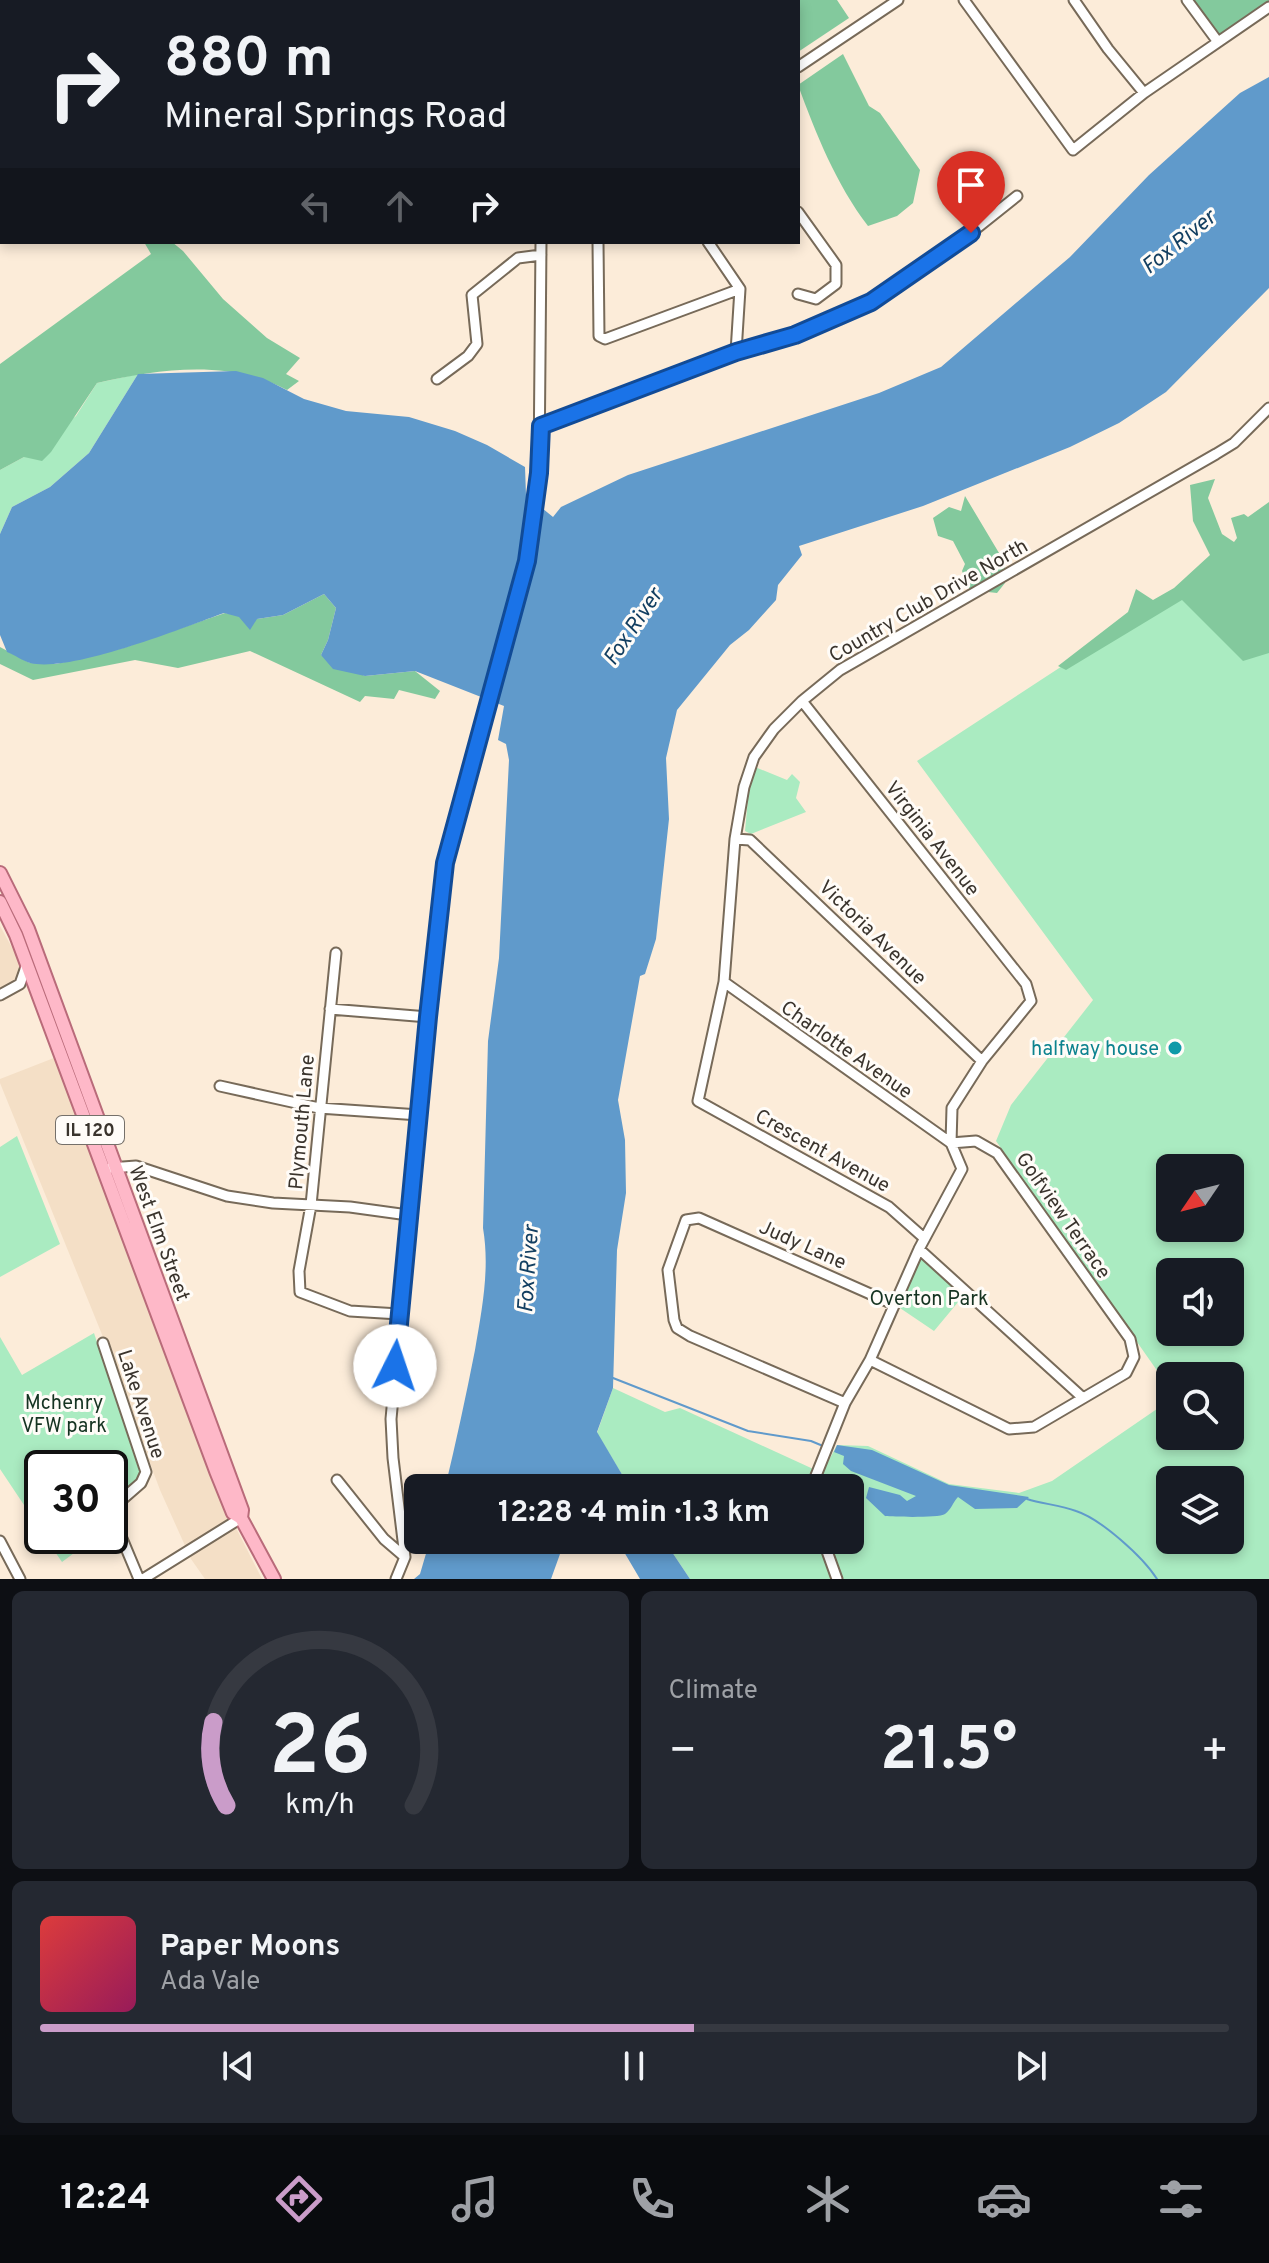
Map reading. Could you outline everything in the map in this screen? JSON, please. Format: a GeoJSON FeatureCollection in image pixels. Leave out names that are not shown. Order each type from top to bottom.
{"type":"FeatureCollection","features":[{"type":"Feature","properties":{"kind":"main road","name":"West Elm Street"},"geometry":{"type":"LineString","coordinates":[[0,873],[28,929],[216,1471],[233,1513],[241,1518],[274,1579]]}},
{"type":"Feature","properties":{"kind":"main road","name":"West Elm Street"},"geometry":{"type":"LineString","coordinates":[[0,902],[110,1168]]}},
{"type":"Feature","properties":{"kind":"street"},"geometry":{"type":"LineString","coordinates":[[800,66],[898,0]]}},
{"type":"Feature","properties":{"kind":"street"},"geometry":{"type":"LineString","coordinates":[[964,0],[1073,150],[1144,93],[1269,7]]}},
{"type":"Feature","properties":{"kind":"street"},"geometry":{"type":"LineString","coordinates":[[1074,0],[1144,93]]}},
{"type":"Feature","properties":{"kind":"street"},"geometry":{"type":"LineString","coordinates":[[1187,0],[1218,42]]}},
{"type":"Feature","properties":{"kind":"street"},"geometry":{"type":"LineString","coordinates":[[541,426],[736,352],[795,335],[871,302],[948,251],[1017,196]]}},
{"type":"Feature","properties":{"kind":"street"},"geometry":{"type":"LineString","coordinates":[[798,294],[816,299],[836,284],[838,275],[836,265],[800,215]]}},
{"type":"Feature","properties":{"kind":"street"},"geometry":{"type":"LineString","coordinates":[[396,1579],[405,1557],[391,1419],[428,1017],[445,863],[527,561],[539,473],[541,244]]}},
{"type":"Feature","properties":{"kind":"street"},"geometry":{"type":"LineString","coordinates":[[598,244],[599,336],[605,339],[740,289]]}},
{"type":"Feature","properties":{"kind":"street"},"geometry":{"type":"LineString","coordinates":[[709,244],[740,289],[736,352]]}},
{"type":"Feature","properties":{"kind":"street"},"geometry":{"type":"LineString","coordinates":[[437,379],[468,356],[477,344],[472,295],[518,258],[541,255]]}},
{"type":"Feature","properties":{"kind":"street","name":"Country Club Drive North"},"geometry":{"type":"LineString","coordinates":[[698,1101],[724,982],[735,839],[744,787],[754,757],[774,729],[840,670],[1216,454],[1234,443],[1269,408]]}},
{"type":"Feature","properties":{"kind":"street","name":"Virginia Avenue"},"geometry":{"type":"LineString","coordinates":[[802,701],[1026,984],[1031,1001],[982,1061]]}},
{"type":"Feature","properties":{"kind":"street","name":"Victoria Avenue"},"geometry":{"type":"LineString","coordinates":[[735,839],[750,840],[982,1061]]}},
{"type":"Feature","properties":{"kind":"street","name":"Plymouth Lane"},"geometry":{"type":"LineString","coordinates":[[336,953],[311,1205],[299,1271],[300,1292],[350,1311],[399,1314]]}},
{"type":"Feature","properties":{"kind":"street"},"geometry":{"type":"LineString","coordinates":[[0,995],[16,987],[24,978],[27,964]]}},
{"type":"Feature","properties":{"kind":"street","name":"Charlotte Avenue"},"geometry":{"type":"LineString","coordinates":[[724,982],[951,1143]]}},
{"type":"Feature","properties":{"kind":"street"},"geometry":{"type":"LineString","coordinates":[[16,987],[38,993]]}},
{"type":"Feature","properties":{"kind":"street"},"geometry":{"type":"LineString","coordinates":[[330,1009],[428,1017]]}},
{"type":"Feature","properties":{"kind":"street"},"geometry":{"type":"LineString","coordinates":[[817,1474],[845,1403],[870,1360],[924,1238],[962,1169],[951,1143],[952,1108],[982,1061]]}},
{"type":"Feature","properties":{"kind":"street"},"geometry":{"type":"LineString","coordinates":[[220,1086],[319,1108],[419,1115]]}},
{"type":"Feature","properties":{"kind":"street","name":"Crescent Avenue"},"geometry":{"type":"LineString","coordinates":[[698,1101],[889,1207],[924,1238]]}},
{"type":"Feature","properties":{"kind":"street","name":"Golfview Terrace"},"geometry":{"type":"LineString","coordinates":[[951,1143],[976,1141],[997,1153],[1130,1339],[1134,1357],[1126,1373],[1083,1398]]}},
{"type":"Feature","properties":{"kind":"street"},"geometry":{"type":"LineString","coordinates":[[110,1168],[136,1166],[227,1196],[408,1215]]}},
{"type":"Feature","properties":{"kind":"street","name":"Judy Lane"},"geometry":{"type":"LineString","coordinates":[[845,1403],[677,1328],[668,1270],[686,1220],[699,1218],[893,1304]]}},
{"type":"Feature","properties":{"kind":"street"},"geometry":{"type":"LineString","coordinates":[[870,1360],[1009,1429],[1034,1427],[1083,1398],[919,1249]]}},
{"type":"Feature","properties":{"kind":"street","name":"Lake Avenue"},"geometry":{"type":"LineString","coordinates":[[103,1343],[146,1472],[141,1483],[128,1494]]}},
{"type":"Feature","properties":{"kind":"street"},"geometry":{"type":"LineString","coordinates":[[337,1480],[384,1539],[405,1557]]}},
{"type":"Feature","properties":{"kind":"street"},"geometry":{"type":"LineString","coordinates":[[141,1579],[241,1518]]}},
{"type":"Feature","properties":{"kind":"street"},"geometry":{"type":"LineString","coordinates":[[0,1541],[20,1579]]}},
{"type":"Feature","properties":{"kind":"street","name":"Lake Avenue"},"geometry":{"type":"LineString","coordinates":[[128,1550],[141,1579]]}},
{"type":"Feature","properties":{"kind":"street"},"geometry":{"type":"LineString","coordinates":[[828,1554],[837,1579]]}},
{"type":"Feature","properties":{"kind":"shaded area"},"geometry":{"type":"Polygon","coordinates":[[[0,926],[26,973],[0,991],[0,926]]]}},
{"type":"Feature","properties":{"kind":"shaded area"},"geometry":{"type":"Polygon","coordinates":[[[59,1056],[236,1528],[262,1579],[205,1579],[191,1559],[160,1490],[101,1332],[0,1083],[0,1079],[59,1056]]]}},
{"type":"Feature","properties":{"kind":"green space"},"geometry":{"type":"Polygon","coordinates":[[[800,0],[837,0],[849,18],[800,51],[800,0]]]}},
{"type":"Feature","properties":{"kind":"green space"},"geometry":{"type":"Polygon","coordinates":[[[1193,0],[1269,0],[1269,3],[1219,37],[1193,0]]]}},
{"type":"Feature","properties":{"kind":"green space"},"geometry":{"type":"Polygon","coordinates":[[[843,54],[869,106],[880,113],[920,170],[913,203],[897,216],[868,226],[837,176],[800,84],[843,54]]]}},
{"type":"Feature","properties":{"kind":"green space"},"geometry":{"type":"Polygon","coordinates":[[[145,244],[174,244],[183,251],[223,299],[267,338],[300,358],[286,374],[299,381],[287,390],[241,374],[194,370],[145,374],[97,383],[42,461],[24,457],[0,470],[0,364],[151,254],[145,244]]]}},
{"type":"Feature","properties":{"kind":"green space"},"geometry":{"type":"Polygon","coordinates":[[[138,374],[89,453],[50,487],[12,507],[0,534],[0,470],[24,457],[76,416],[97,383],[138,374]]]}},
{"type":"Feature","properties":{"kind":"green space"},"geometry":{"type":"Polygon","coordinates":[[[1215,479],[1208,498],[1222,534],[1234,542],[1237,538],[1231,518],[1244,514],[1248,517],[1269,502],[1269,653],[1243,661],[1182,600],[1066,670],[1058,666],[1128,612],[1136,589],[1153,600],[1174,588],[1210,555],[1193,521],[1190,485],[1215,479]]]}},
{"type":"Feature","properties":{"kind":"green space"},"geometry":{"type":"Polygon","coordinates":[[[965,496],[1005,563],[1005,583],[997,593],[970,590],[962,571],[965,564],[953,541],[938,536],[933,518],[949,507],[961,511],[965,496]]]}},
{"type":"Feature","properties":{"kind":"green space"},"geometry":{"type":"Polygon","coordinates":[[[1183,587],[1269,641],[1269,1579],[690,1579],[673,1554],[864,1554],[864,1474],[622,1474],[597,1433],[613,1388],[665,1412],[680,1408],[822,1473],[837,1445],[868,1446],[949,1484],[1019,1493],[1052,1481],[1156,1410],[1156,1450],[1244,1450],[1244,1362],[1156,1362],[1156,1369],[996,1141],[1011,1105],[1093,1000],[917,761],[1183,587]]]}},
{"type":"Feature","properties":{"kind":"green space"},"geometry":{"type":"Polygon","coordinates":[[[324,594],[336,608],[321,655],[365,676],[415,671],[440,691],[435,699],[399,690],[394,699],[365,696],[360,702],[250,651],[178,668],[135,660],[33,680],[0,664],[0,647],[30,663],[56,664],[123,648],[225,613],[257,619],[283,615],[324,594]]]}},
{"type":"Feature","properties":{"kind":"green space"},"geometry":{"type":"Polygon","coordinates":[[[755,767],[787,780],[792,774],[800,782],[796,798],[806,812],[751,834],[745,831],[749,788],[755,767]]]}},
{"type":"Feature","properties":{"kind":"green space"},"geometry":{"type":"Polygon","coordinates":[[[17,1136],[60,1244],[0,1277],[0,1147],[17,1136]]]}},
{"type":"Feature","properties":{"kind":"green space","name":"Overton Park"},"geometry":{"type":"Polygon","coordinates":[[[919,1254],[964,1295],[934,1331],[897,1306],[919,1254]]]}},
{"type":"Feature","properties":{"kind":"green space","name":"Mchenry VFW park"},"geometry":{"type":"Polygon","coordinates":[[[94,1333],[140,1473],[137,1480],[128,1488],[128,1450],[24,1450],[24,1505],[0,1469],[0,1337],[22,1375],[94,1333]]]}},
{"type":"Feature","properties":{"kind":"green space"},"geometry":{"type":"Polygon","coordinates":[[[56,1554],[73,1554],[62,1562],[56,1554]]]}},
{"type":"Feature","properties":{"kind":"water","name":"Fox River"},"geometry":{"type":"Polygon","coordinates":[[[1269,77],[1269,288],[1166,392],[1119,423],[1070,447],[923,506],[799,546],[802,555],[778,585],[776,600],[749,630],[730,645],[677,710],[666,758],[669,819],[656,939],[645,974],[640,976],[618,1100],[625,1140],[626,1193],[617,1250],[613,1388],[597,1432],[622,1474],[448,1474],[475,1350],[484,1289],[488,1041],[499,958],[509,760],[506,744],[498,740],[504,706],[415,671],[365,676],[333,669],[321,655],[336,608],[324,594],[283,615],[257,619],[250,630],[239,617],[224,613],[98,656],[72,662],[27,662],[7,652],[0,635],[0,534],[12,507],[50,487],[89,453],[138,374],[236,371],[263,378],[304,399],[346,411],[409,417],[487,445],[525,467],[526,495],[553,517],[561,507],[628,475],[879,393],[941,367],[1070,257],[1149,175],[1240,93],[1269,77]]]}},
{"type":"Feature","properties":{"kind":"water"},"geometry":{"type":"Polygon","coordinates":[[[837,1445],[872,1450],[949,1485],[1029,1497],[1017,1508],[975,1509],[958,1497],[941,1515],[885,1516],[866,1498],[869,1487],[900,1495],[907,1501],[916,1496],[851,1471],[843,1464],[844,1456],[834,1452],[837,1445]]]}},
{"type":"Feature","properties":{"kind":"water"},"geometry":{"type":"Polygon","coordinates":[[[426,1554],[560,1554],[551,1579],[414,1579],[420,1574],[426,1554]]]}},
{"type":"Feature","properties":{"kind":"water"},"geometry":{"type":"Polygon","coordinates":[[[625,1554],[673,1554],[690,1579],[640,1579],[625,1554]]]}},
{"type":"Feature","properties":{"kind":"waterway"},"geometry":{"type":"LineString","coordinates":[[613,1378],[748,1431],[811,1441],[823,1446]]}},
{"type":"Feature","properties":{"kind":"waterway"},"geometry":{"type":"LineString","coordinates":[[1027,1499],[1086,1515],[1132,1550],[1157,1579]]}},
{"type":"Feature","properties":{"kind":"place","name":"halfway house"},"geometry":{"type":"Point","coordinates":[1175,1048]}},
{"type":"Feature","properties":{"kind":"route"},"geometry":{"type":"LineString","coordinates":[[395,1366],[445,863],[527,561],[539,473],[541,426],[736,352],[795,335],[871,302],[971,233]]}}]}
